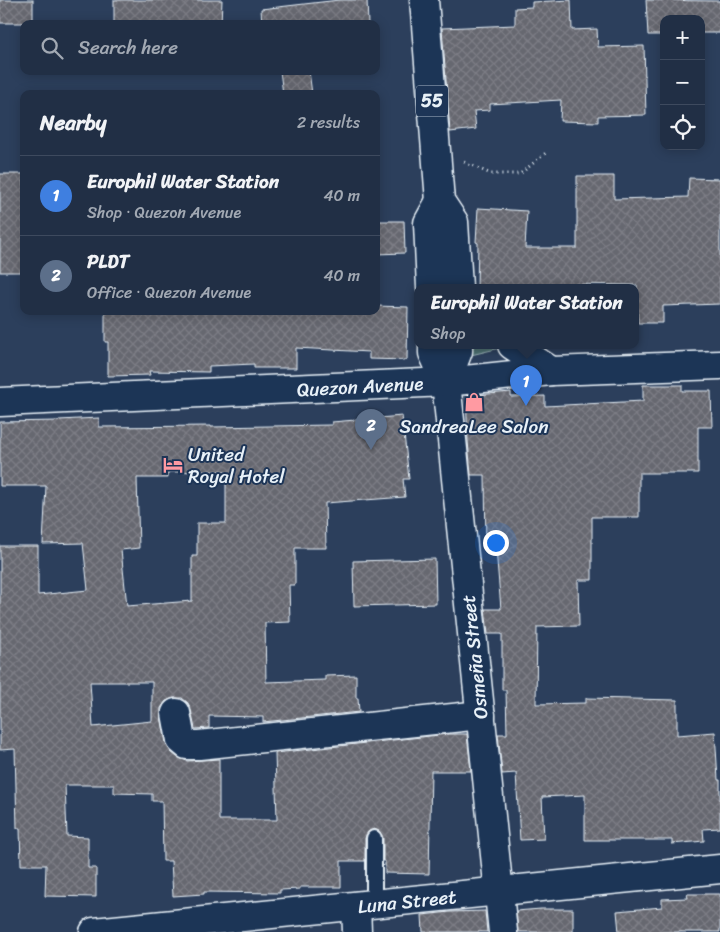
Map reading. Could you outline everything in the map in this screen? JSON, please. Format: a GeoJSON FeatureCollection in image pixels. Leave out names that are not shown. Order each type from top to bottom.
{"type":"FeatureCollection","features":[{"type":"Feature","properties":{"kind":"main road","name":"55"},"geometry":{"type":"LineString","coordinates":[[424,0],[440,201],[454,222],[458,284]]}},
{"type":"Feature","properties":{"kind":"main road"},"geometry":{"type":"LineString","coordinates":[[431,284],[428,223],[440,201]]}},
{"type":"Feature","properties":{"kind":"main road"},"geometry":{"type":"LineString","coordinates":[[433,349],[446,382]]}},
{"type":"Feature","properties":{"kind":"main road"},"geometry":{"type":"LineString","coordinates":[[446,382],[458,349]]}},
{"type":"Feature","properties":{"kind":"main road"},"geometry":{"type":"LineString","coordinates":[[518,349],[551,370]]}},
{"type":"Feature","properties":{"kind":"main road","name":"Quezon Avenue"},"geometry":{"type":"LineString","coordinates":[[0,402],[446,382],[551,370],[720,364]]}},
{"type":"Feature","properties":{"kind":"main road","name":"Osmeña Street"},"geometry":{"type":"LineString","coordinates":[[446,382],[503,932]]}},
{"type":"Feature","properties":{"kind":"main road"},"geometry":{"type":"LineString","coordinates":[[176,713],[181,740],[187,745],[199,746],[481,715]]}},
{"type":"Feature","properties":{"kind":"main road","name":"Luna Street"},"geometry":{"type":"LineString","coordinates":[[94,932],[362,914],[500,892],[720,868]]}},
{"type":"Feature","properties":{"kind":"lane"},"geometry":{"type":"LineString","coordinates":[[362,914],[374,838]]}},
{"type":"Feature","properties":{"kind":"path"},"geometry":{"type":"LineString","coordinates":[[435,142],[459,160],[492,174],[520,174],[548,152]]}},
{"type":"Feature","properties":{"kind":"green space"},"geometry":{"type":"Polygon","coordinates":[[[470,349],[496,349],[471,355],[470,349]]]}},
{"type":"Feature","properties":{"kind":"building"},"geometry":{"type":"Polygon","coordinates":[[[0,0],[33,0],[33,20],[20,20],[20,23],[0,23],[0,0]]]}},
{"type":"Feature","properties":{"kind":"building"},"geometry":{"type":"Polygon","coordinates":[[[114,0],[222,0],[221,20],[114,20],[114,0]]]}},
{"type":"Feature","properties":{"kind":"building"},"geometry":{"type":"Polygon","coordinates":[[[339,0],[367,0],[368,20],[262,20],[261,9],[339,0]]]}},
{"type":"Feature","properties":{"kind":"building"},"geometry":{"type":"Polygon","coordinates":[[[571,0],[572,30],[597,29],[598,47],[644,46],[646,115],[598,116],[598,122],[560,121],[561,100],[490,104],[490,110],[474,111],[476,129],[450,132],[442,28],[515,25],[515,8],[532,7],[532,2],[571,0]]]}},
{"type":"Feature","properties":{"kind":"building"},"geometry":{"type":"Polygon","coordinates":[[[646,0],[720,1],[720,33],[705,33],[705,15],[660,15],[660,35],[648,35],[646,0]]]}},
{"type":"Feature","properties":{"kind":"building"},"geometry":{"type":"Polygon","coordinates":[[[281,75],[310,75],[311,90],[282,90],[281,75]]]}},
{"type":"Feature","properties":{"kind":"building"},"geometry":{"type":"Polygon","coordinates":[[[0,174],[20,174],[20,272],[0,272],[0,174]]]}},
{"type":"Feature","properties":{"kind":"building"},"geometry":{"type":"Polygon","coordinates":[[[577,176],[614,176],[614,199],[688,197],[689,178],[720,179],[720,304],[663,306],[663,323],[639,323],[639,284],[477,284],[478,243],[476,242],[478,208],[527,211],[525,248],[577,248],[577,176]]]}},
{"type":"Feature","properties":{"kind":"building"},"geometry":{"type":"Polygon","coordinates":[[[380,221],[404,221],[405,253],[380,254],[380,221]]]}},
{"type":"Feature","properties":{"kind":"building"},"geometry":{"type":"Polygon","coordinates":[[[380,306],[408,307],[407,360],[369,359],[369,352],[296,348],[296,368],[254,368],[254,364],[209,366],[209,372],[149,371],[150,375],[108,376],[108,342],[105,342],[105,315],[380,315],[380,306]]]}},
{"type":"Feature","properties":{"kind":"building"},"geometry":{"type":"Polygon","coordinates":[[[643,385],[682,385],[682,391],[711,391],[712,427],[698,427],[698,473],[639,473],[639,517],[592,517],[592,580],[578,580],[579,626],[537,627],[536,704],[586,703],[586,698],[677,700],[677,735],[715,732],[718,780],[720,780],[720,828],[703,829],[704,841],[672,844],[672,840],[585,840],[585,795],[542,797],[544,839],[520,840],[516,773],[502,774],[498,734],[507,734],[506,690],[502,690],[502,634],[488,634],[485,609],[501,609],[496,549],[486,550],[485,475],[471,475],[466,396],[511,392],[511,397],[545,396],[545,406],[643,401],[643,385]]]}},
{"type":"Feature","properties":{"kind":"building"},"geometry":{"type":"Polygon","coordinates":[[[402,416],[409,479],[403,479],[405,497],[325,503],[326,548],[295,548],[295,585],[289,585],[290,622],[265,623],[266,682],[325,680],[325,676],[356,675],[356,698],[358,698],[359,712],[263,722],[263,717],[209,716],[209,728],[195,729],[188,703],[182,698],[174,698],[166,701],[161,708],[166,743],[171,752],[187,761],[219,759],[219,820],[277,820],[275,753],[448,734],[467,734],[471,771],[431,771],[429,874],[385,873],[383,838],[379,831],[374,829],[369,831],[365,838],[365,861],[341,861],[341,887],[300,887],[300,889],[280,890],[280,893],[204,892],[204,894],[173,896],[171,861],[163,861],[162,801],[152,801],[152,794],[114,793],[114,785],[65,785],[67,836],[88,837],[88,868],[96,868],[96,897],[45,896],[46,865],[21,865],[20,828],[17,828],[15,749],[0,750],[0,546],[38,546],[38,595],[88,590],[83,543],[43,544],[46,486],[0,486],[0,422],[99,418],[99,427],[211,427],[332,425],[332,422],[402,416]],[[225,471],[168,472],[168,478],[137,478],[139,548],[121,550],[127,606],[192,601],[192,556],[197,556],[197,523],[226,523],[225,471]],[[90,682],[93,727],[152,721],[152,682],[90,682]]]}},
{"type":"Feature","properties":{"kind":"building"},"geometry":{"type":"Polygon","coordinates":[[[435,559],[436,604],[354,606],[353,561],[435,559]]]}},
{"type":"Feature","properties":{"kind":"building"},"geometry":{"type":"Polygon","coordinates":[[[687,894],[720,894],[720,932],[619,932],[617,911],[662,907],[662,899],[688,898],[687,894]]]}},
{"type":"Feature","properties":{"kind":"building"},"geometry":{"type":"Polygon","coordinates":[[[573,909],[573,932],[518,932],[516,911],[573,909]]]}},
{"type":"Feature","properties":{"kind":"building"},"geometry":{"type":"Polygon","coordinates":[[[485,911],[487,932],[423,932],[422,915],[485,911]]]}},
{"type":"Feature","properties":{"kind":"place","name":"SandreaLee Salon"},"geometry":{"type":"Point","coordinates":[474,402]}},
{"type":"Feature","properties":{"kind":"place","name":"Europhil Water Station"},"geometry":{"type":"Point","coordinates":[526,406]}},
{"type":"Feature","properties":{"kind":"place","name":"PLDT"},"geometry":{"type":"Point","coordinates":[371,450]}},
{"type":"Feature","properties":{"kind":"place","name":"United Royal Hotel"},"geometry":{"type":"Point","coordinates":[173,465]}}]}
